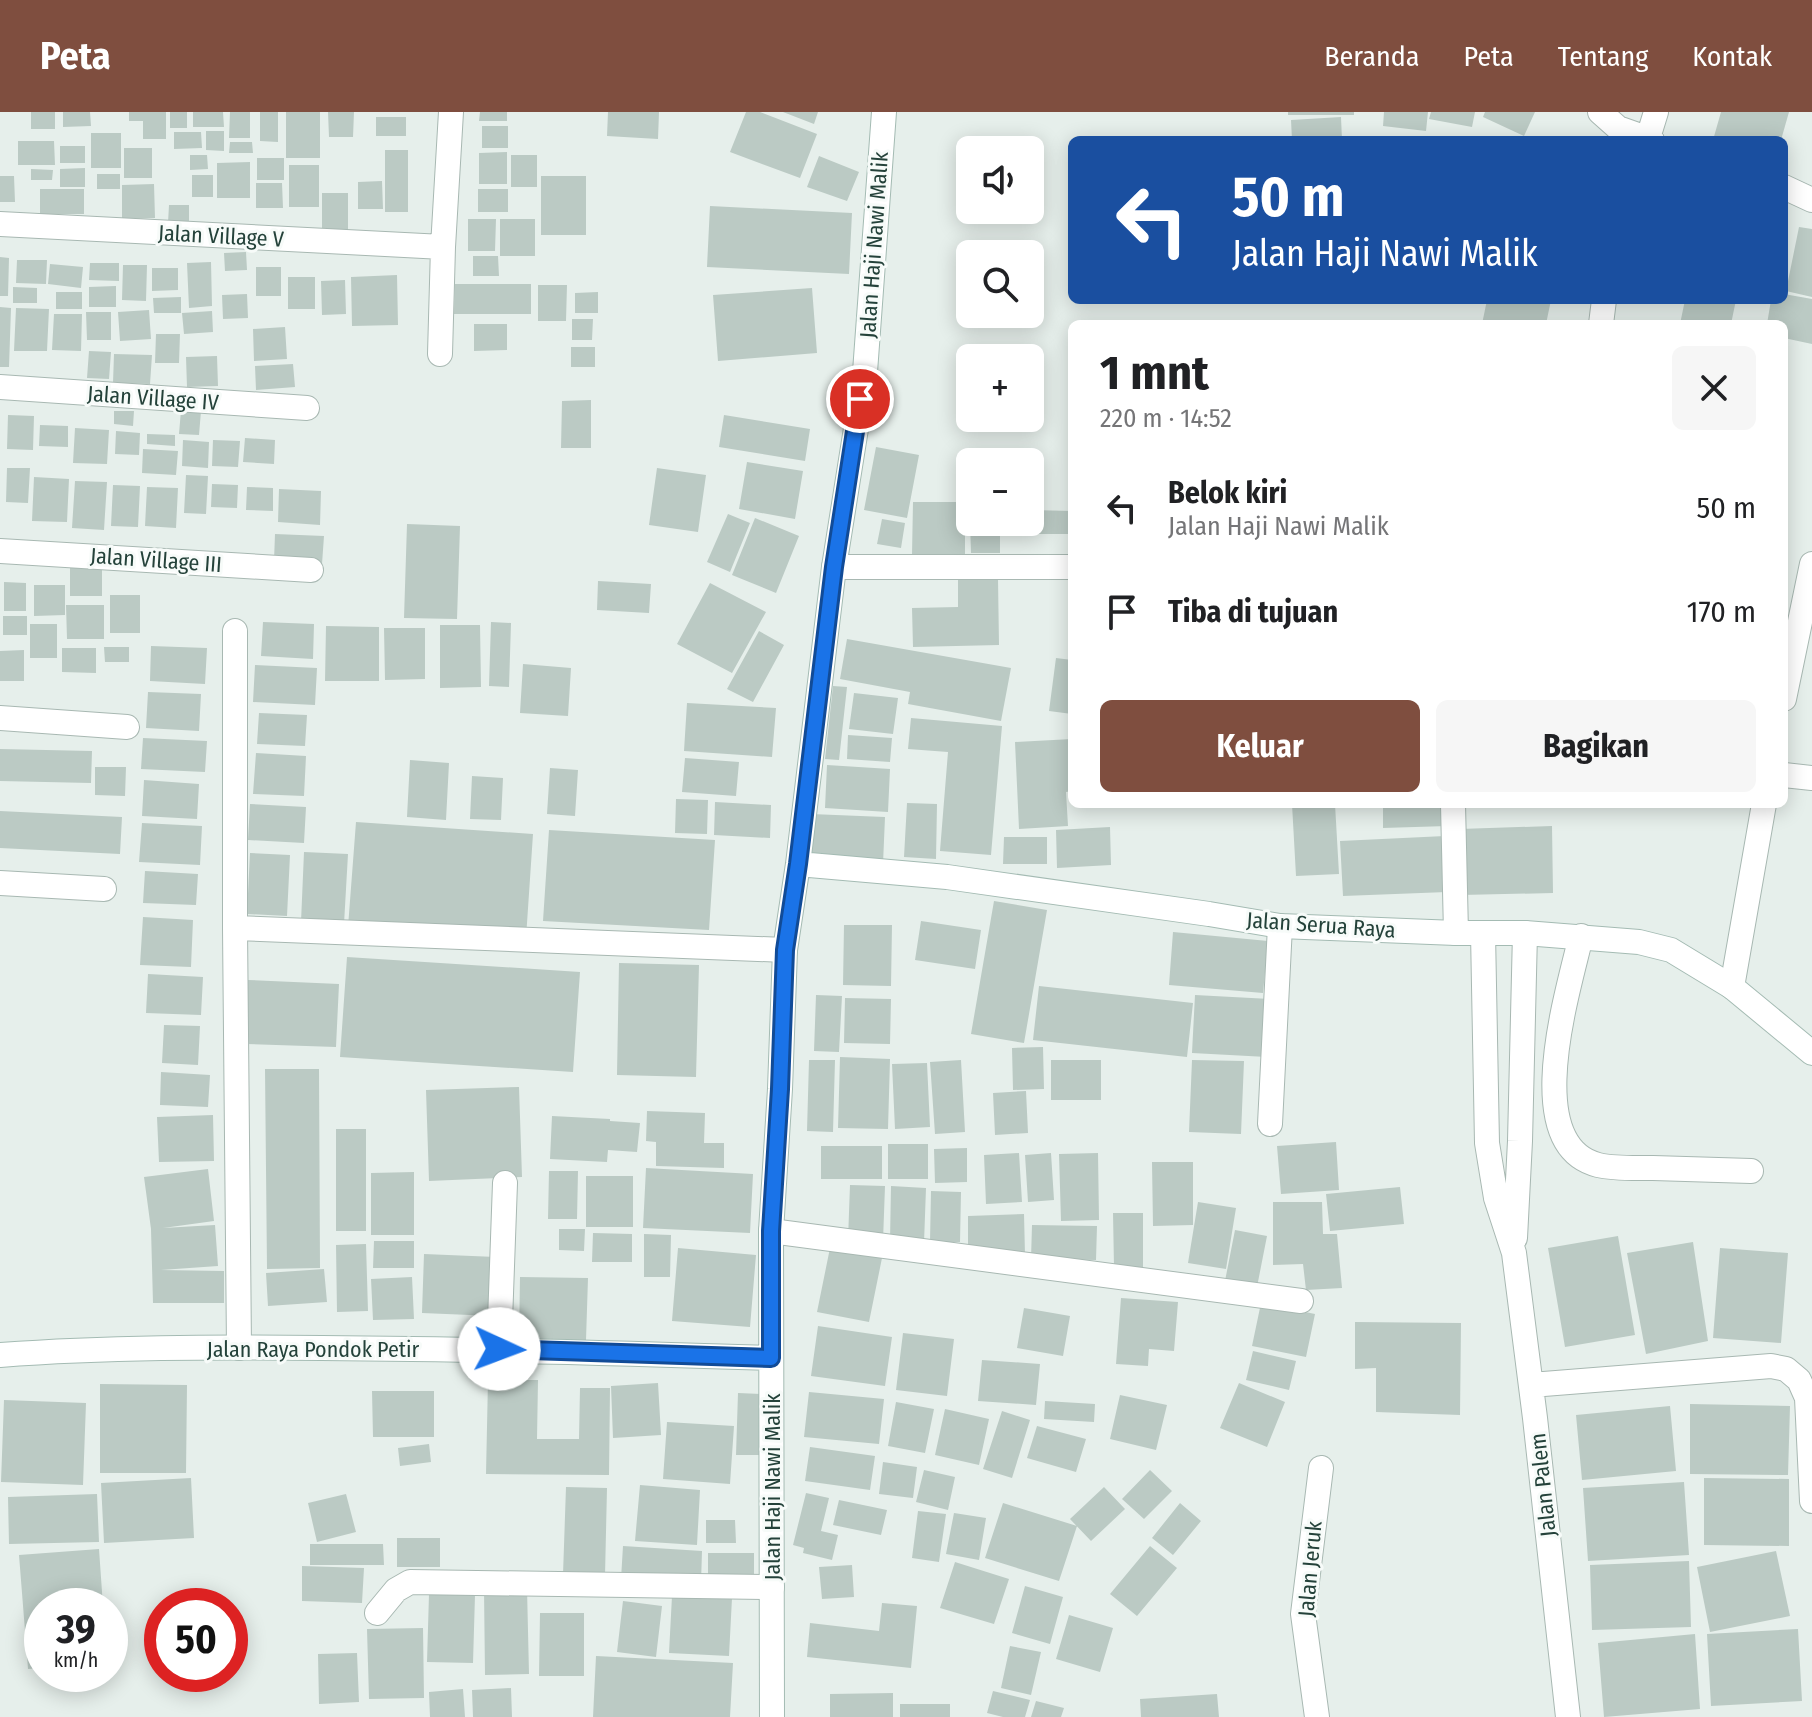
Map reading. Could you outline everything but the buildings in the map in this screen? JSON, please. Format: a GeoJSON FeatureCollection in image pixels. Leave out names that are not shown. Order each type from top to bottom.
{"type":"FeatureCollection","features":[{"type":"Feature","properties":{"kind":"street"},"geometry":{"type":"LineString","coordinates":[[440,354],[451,112]]}},
{"type":"Feature","properties":{"kind":"street","name":"Jalan Haji Nawi Malik"},"geometry":{"type":"LineString","coordinates":[[772,1717],[771,1231],[785,950],[834,567],[865,372],[884,112]]}},
{"type":"Feature","properties":{"kind":"street"},"geometry":{"type":"LineString","coordinates":[[1651,136],[1656,112]]}},
{"type":"Feature","properties":{"kind":"street"},"geometry":{"type":"LineString","coordinates":[[1612,127],[1640,136]]}},
{"type":"Feature","properties":{"kind":"street"},"geometry":{"type":"LineString","coordinates":[[1788,189],[1812,200]]}},
{"type":"Feature","properties":{"kind":"street","name":"Jalan Village V"},"geometry":{"type":"LineString","coordinates":[[0,224],[443,247]]}},
{"type":"Feature","properties":{"kind":"street","name":"Jalan Village IV"},"geometry":{"type":"LineString","coordinates":[[0,387],[307,408]]}},
{"type":"Feature","properties":{"kind":"street","name":"Jalan Village III"},"geometry":{"type":"LineString","coordinates":[[0,551],[311,570]]}},
{"type":"Feature","properties":{"kind":"street"},"geometry":{"type":"LineString","coordinates":[[1788,683],[1807,609],[1812,564]]}},
{"type":"Feature","properties":{"kind":"street"},"geometry":{"type":"LineString","coordinates":[[834,567],[1068,567]]}},
{"type":"Feature","properties":{"kind":"street"},"geometry":{"type":"LineString","coordinates":[[235,631],[239,1348]]}},
{"type":"Feature","properties":{"kind":"street"},"geometry":{"type":"LineString","coordinates":[[0,718],[127,727]]}},
{"type":"Feature","properties":{"kind":"street"},"geometry":{"type":"LineString","coordinates":[[1788,775],[1812,778]]}},
{"type":"Feature","properties":{"kind":"street"},"geometry":{"type":"LineString","coordinates":[[1453,808],[1456,933]]}},
{"type":"Feature","properties":{"kind":"street"},"geometry":{"type":"LineString","coordinates":[[1732,987],[1763,808]]}},
{"type":"Feature","properties":{"kind":"street","name":"Jalan Serua Raya"},"geometry":{"type":"LineString","coordinates":[[798,864],[947,877],[1280,926],[1525,933],[1639,942],[1671,950],[1732,987],[1812,1053]]}},
{"type":"Feature","properties":{"kind":"street"},"geometry":{"type":"LineString","coordinates":[[0,883],[104,889]]}},
{"type":"Feature","properties":{"kind":"street"},"geometry":{"type":"LineString","coordinates":[[1270,1124],[1280,926]]}},
{"type":"Feature","properties":{"kind":"street"},"geometry":{"type":"LineString","coordinates":[[235,928],[785,950]]}},
{"type":"Feature","properties":{"kind":"street"},"geometry":{"type":"LineString","coordinates":[[1483,933],[1487,1143],[1496,1198],[1514,1253]]}},
{"type":"Feature","properties":{"kind":"street"},"geometry":{"type":"LineString","coordinates":[[1514,1253],[1525,933]]}},
{"type":"Feature","properties":{"kind":"street"},"geometry":{"type":"LineString","coordinates":[[1581,936],[1558,1039],[1553,1082],[1557,1114],[1565,1140],[1578,1156],[1598,1165],[1751,1171]]}},
{"type":"Feature","properties":{"kind":"street"},"geometry":{"type":"LineString","coordinates":[[1487,1143],[1520,1141]]}},
{"type":"Feature","properties":{"kind":"street"},"geometry":{"type":"LineString","coordinates":[[499,1349],[505,1183]]}},
{"type":"Feature","properties":{"kind":"street"},"geometry":{"type":"LineString","coordinates":[[771,1231],[1301,1301]]}},
{"type":"Feature","properties":{"kind":"street","name":"Jalan Palem"},"geometry":{"type":"LineString","coordinates":[[1514,1253],[1568,1717]]}},
{"type":"Feature","properties":{"kind":"street","name":"Jalan Raya Pondok Petir"},"geometry":{"type":"LineString","coordinates":[[0,1355],[48,1351],[239,1348],[499,1349],[771,1358]]}},
{"type":"Feature","properties":{"kind":"street"},"geometry":{"type":"LineString","coordinates":[[1531,1385],[1771,1366],[1786,1369],[1799,1380],[1807,1398],[1812,1501]]}},
{"type":"Feature","properties":{"kind":"street","name":"Jalan Jeruk"},"geometry":{"type":"LineString","coordinates":[[1317,1717],[1303,1614],[1321,1468]]}},
{"type":"Feature","properties":{"kind":"street"},"geometry":{"type":"LineString","coordinates":[[377,1613],[396,1590],[410,1582],[772,1587]]}},
{"type":"Feature","properties":{"kind":"route"},"geometry":{"type":"LineString","coordinates":[[499,1349],[771,1358],[771,1231],[785,950],[834,567],[860,399]]}}]}
